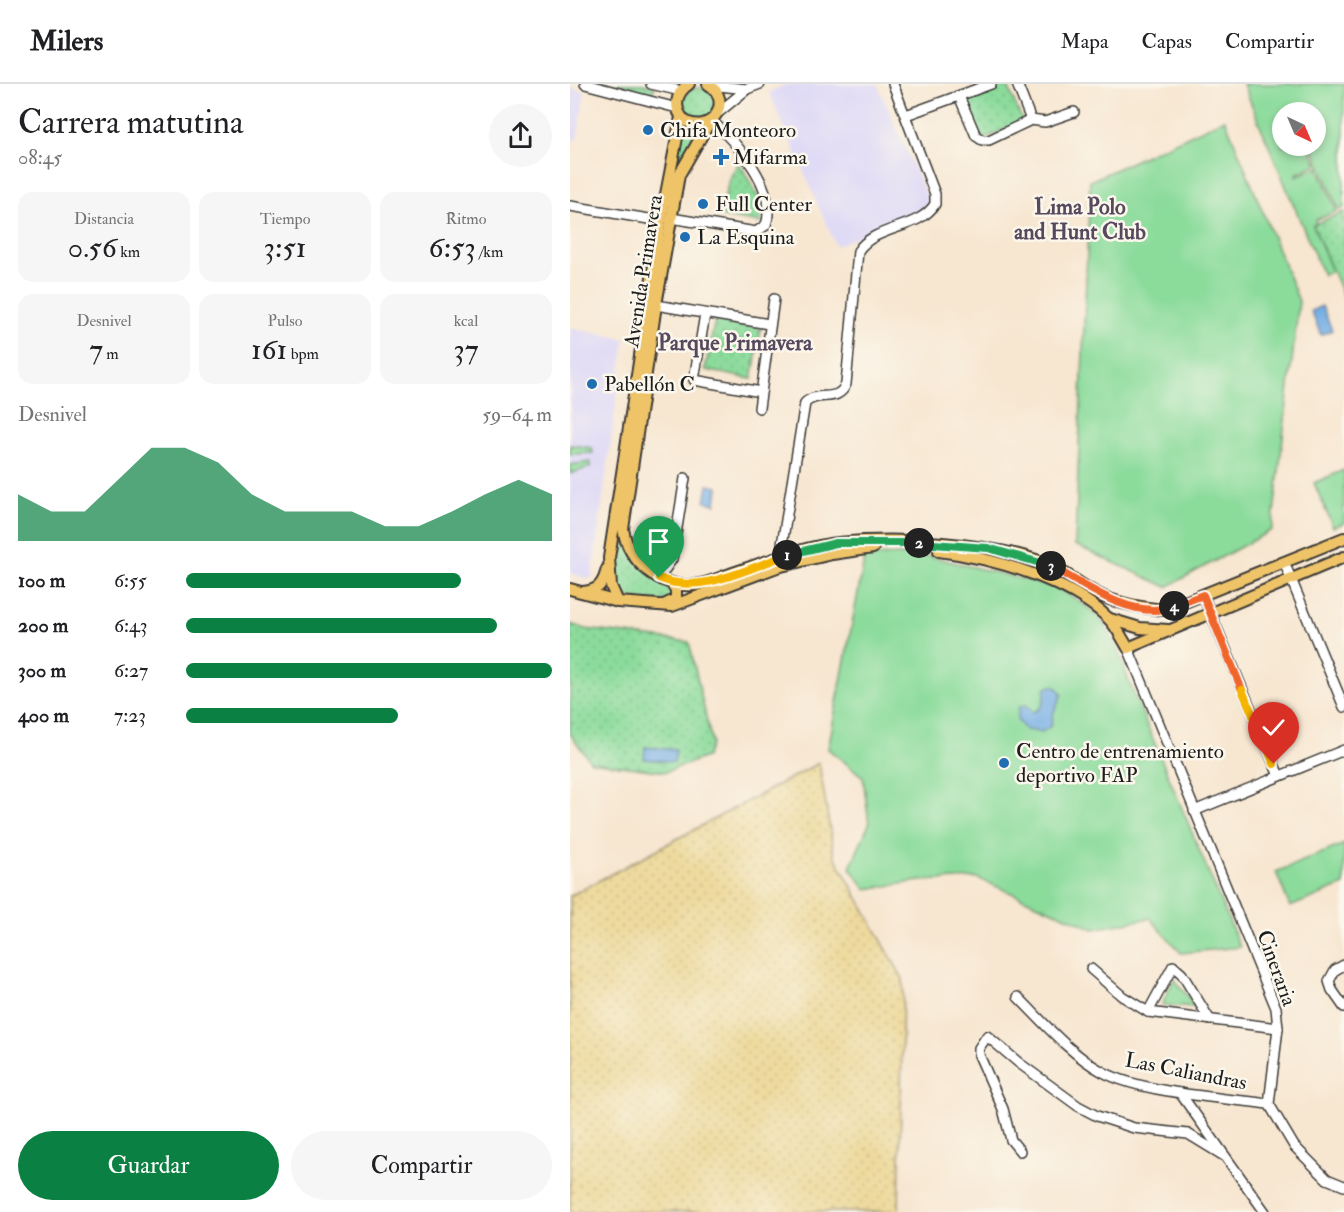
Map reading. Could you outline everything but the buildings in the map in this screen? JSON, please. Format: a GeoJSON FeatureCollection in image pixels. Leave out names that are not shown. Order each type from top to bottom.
{"type":"FeatureCollection","features":[{"type":"Feature","properties":{"kind":"main road"},"geometry":{"type":"LineString","coordinates":[[679,112],[692,125],[713,118],[719,97],[709,85]]}},
{"type":"Feature","properties":{"kind":"main road","name":"Avenida Primavera"},"geometry":{"type":"LineString","coordinates":[[686,86],[679,112],[656,305],[623,529],[626,542],[637,561],[659,578],[672,584],[694,585],[802,549],[854,542],[885,541],[988,548],[1046,563],[1103,596],[1135,607],[1165,610],[1344,538]]}},
{"type":"Feature","properties":{"kind":"main road","name":"Avenida Primavera"},"geometry":{"type":"LineString","coordinates":[[618,602],[611,586],[609,558],[666,220],[681,168],[713,118]]}},
{"type":"Feature","properties":{"kind":"main road"},"geometry":{"type":"LineString","coordinates":[[574,591],[618,602],[661,606],[683,604],[728,584],[786,564],[832,554],[884,548],[963,554],[1017,569],[1075,594],[1109,619],[1140,628],[1168,630]]}},
{"type":"Feature","properties":{"kind":"main road"},"geometry":{"type":"LineString","coordinates":[[1109,619],[1128,648],[1344,557]]}},
{"type":"Feature","properties":{"kind":"main road"},"geometry":{"type":"LineString","coordinates":[[574,591],[593,591],[601,586],[609,558]]}},
{"type":"Feature","properties":{"kind":"main road"},"geometry":{"type":"LineString","coordinates":[[661,606],[676,599],[676,590],[672,584]]}},
{"type":"Feature","properties":{"kind":"street"},"geometry":{"type":"LineString","coordinates":[[585,84],[653,102],[679,112]]}},
{"type":"Feature","properties":{"kind":"street"},"geometry":{"type":"LineString","coordinates":[[570,206],[756,232],[764,228],[768,221],[768,204],[755,172],[744,153],[713,118],[747,89],[760,84]]}},
{"type":"Feature","properties":{"kind":"street"},"geometry":{"type":"LineString","coordinates":[[780,557],[805,404],[816,396],[833,397],[844,390],[846,384],[858,251],[870,238],[925,214],[933,207],[935,194],[893,84]]}},
{"type":"Feature","properties":{"kind":"street"},"geometry":{"type":"LineString","coordinates":[[906,115],[991,84]]}},
{"type":"Feature","properties":{"kind":"street"},"geometry":{"type":"LineString","coordinates":[[1017,84],[1031,120]]}},
{"type":"Feature","properties":{"kind":"street"},"geometry":{"type":"LineString","coordinates":[[653,102],[655,85],[686,86]]}},
{"type":"Feature","properties":{"kind":"street"},"geometry":{"type":"LineString","coordinates":[[709,85],[747,89]]}},
{"type":"Feature","properties":{"kind":"street"},"geometry":{"type":"LineString","coordinates":[[959,96],[976,136],[982,140],[989,140],[1031,120],[1045,122],[1074,112]]}},
{"type":"Feature","properties":{"kind":"street"},"geometry":{"type":"LineString","coordinates":[[759,408],[774,299]]}},
{"type":"Feature","properties":{"kind":"street"},"geometry":{"type":"LineString","coordinates":[[656,305],[769,324]]}},
{"type":"Feature","properties":{"kind":"street"},"geometry":{"type":"LineString","coordinates":[[705,314],[694,381],[761,392]]}},
{"type":"Feature","properties":{"kind":"street"},"geometry":{"type":"LineString","coordinates":[[659,578],[672,559],[685,478]]}},
{"type":"Feature","properties":{"kind":"street"},"geometry":{"type":"LineString","coordinates":[[1284,562],[1344,707]]}},
{"type":"Feature","properties":{"kind":"street"},"geometry":{"type":"LineString","coordinates":[[1203,595],[1279,776]]}},
{"type":"Feature","properties":{"kind":"street","name":"Cineraria"},"geometry":{"type":"LineString","coordinates":[[1128,648],[1276,1008],[1278,1028],[1269,1104]]}},
{"type":"Feature","properties":{"kind":"street"},"geometry":{"type":"LineString","coordinates":[[1194,811],[1344,750]]}},
{"type":"Feature","properties":{"kind":"street"},"geometry":{"type":"LineString","coordinates":[[1344,965],[1335,970],[1329,981],[1332,990],[1344,1007]]}},
{"type":"Feature","properties":{"kind":"street"},"geometry":{"type":"LineString","coordinates":[[1148,1011],[1173,966],[1182,974],[1210,1020]]}},
{"type":"Feature","properties":{"kind":"street"},"geometry":{"type":"LineString","coordinates":[[1091,969],[1122,996],[1148,1011],[1278,1028]]}},
{"type":"Feature","properties":{"kind":"street","name":"Las Caliandras"},"geometry":{"type":"LineString","coordinates":[[1018,997],[1066,1045],[1105,1073],[1180,1093],[1269,1104]]}},
{"type":"Feature","properties":{"kind":"street"},"geometry":{"type":"LineString","coordinates":[[1020,1150],[1011,1140],[1004,1109],[979,1055],[982,1042],[987,1036],[1044,1082],[1078,1106],[1097,1116],[1134,1128],[1188,1134],[1224,1156]]}},
{"type":"Feature","properties":{"kind":"street"},"geometry":{"type":"LineString","coordinates":[[1180,1093],[1266,1212]]}},
{"type":"Feature","properties":{"kind":"street"},"geometry":{"type":"LineString","coordinates":[[1269,1104],[1293,1146],[1327,1179],[1344,1186]]}},
{"type":"Feature","properties":{"kind":"shaded area"},"geometry":{"type":"Polygon","coordinates":[[[788,84],[877,84],[930,204],[836,246],[769,92],[788,84]]]}},
{"type":"Feature","properties":{"kind":"shaded area"},"geometry":{"type":"Polygon","coordinates":[[[570,88],[585,92],[577,140],[570,139],[570,88]]]}},
{"type":"Feature","properties":{"kind":"shaded area"},"geometry":{"type":"Polygon","coordinates":[[[570,328],[625,339],[592,576],[589,579],[570,573],[570,328]]]}},
{"type":"Feature","properties":{"kind":"green space"},"geometry":{"type":"Polygon","coordinates":[[[601,84],[643,84],[655,87],[650,98],[601,84]]]}},
{"type":"Feature","properties":{"kind":"green space"},"geometry":{"type":"Polygon","coordinates":[[[994,84],[1007,84],[1023,122],[981,140],[963,97],[994,84]]]}},
{"type":"Feature","properties":{"kind":"green space"},"geometry":{"type":"Polygon","coordinates":[[[1243,84],[1344,84],[1344,208],[1339,210],[1316,156],[1326,156],[1326,102],[1272,102],[1272,153],[1243,84]]]}},
{"type":"Feature","properties":{"kind":"green space"},"geometry":{"type":"Polygon","coordinates":[[[699,88],[711,92],[715,104],[711,116],[699,120],[687,116],[683,104],[687,92],[699,88]]]}},
{"type":"Feature","properties":{"kind":"green space"},"geometry":{"type":"Polygon","coordinates":[[[1225,119],[1299,301],[1272,530],[1167,587],[1075,545],[1090,181],[1225,119]]]}},
{"type":"Feature","properties":{"kind":"green space"},"geometry":{"type":"Polygon","coordinates":[[[683,126],[695,133],[678,163],[672,185],[683,126]]]}},
{"type":"Feature","properties":{"kind":"green space"},"geometry":{"type":"Polygon","coordinates":[[[1273,156],[1313,156],[1317,164],[1296,176],[1318,167],[1337,211],[1316,220],[1313,225],[1332,271],[1323,275],[1273,156]]]}},
{"type":"Feature","properties":{"kind":"green space"},"geometry":{"type":"Polygon","coordinates":[[[739,162],[764,208],[760,223],[719,216],[730,178],[739,162]]]}},
{"type":"Feature","properties":{"kind":"green space"},"geometry":{"type":"Polygon","coordinates":[[[1344,212],[1344,296],[1343,296],[1313,225],[1344,212]]]}},
{"type":"Feature","properties":{"kind":"green space"},"geometry":{"type":"Polygon","coordinates":[[[715,320],[761,328],[752,379],[705,370],[715,320]]]}},
{"type":"Feature","properties":{"kind":"green space"},"geometry":{"type":"Polygon","coordinates":[[[570,445],[592,448],[593,453],[570,454],[570,445]]]}},
{"type":"Feature","properties":{"kind":"green space"},"geometry":{"type":"Polygon","coordinates":[[[590,462],[590,467],[570,474],[570,465],[590,462]]]}},
{"type":"Feature","properties":{"kind":"green space"},"geometry":{"type":"Polygon","coordinates":[[[1344,470],[1344,523],[1333,527],[1314,483],[1344,470]]]}},
{"type":"Feature","properties":{"kind":"green space"},"geometry":{"type":"Polygon","coordinates":[[[620,534],[673,593],[667,601],[631,598],[619,593],[615,588],[620,534]]]}},
{"type":"Feature","properties":{"kind":"green space","name":"Centro de entrenamiento deportivo FAP"},"geometry":{"type":"Polygon","coordinates":[[[865,556],[928,556],[1055,587],[1095,614],[1118,650],[1129,682],[1240,947],[1181,953],[1150,918],[1094,929],[977,878],[920,881],[866,889],[850,868],[869,824],[863,777],[828,749],[865,556]]]}},
{"type":"Feature","properties":{"kind":"green space"},"geometry":{"type":"Polygon","coordinates":[[[570,624],[586,629],[689,642],[712,743],[706,757],[666,772],[591,762],[570,734],[570,624]]]}},
{"type":"Feature","properties":{"kind":"green space"},"geometry":{"type":"Polygon","coordinates":[[[1344,844],[1344,885],[1290,907],[1276,872],[1344,844]]]}},
{"type":"Feature","properties":{"kind":"green space"},"geometry":{"type":"Polygon","coordinates":[[[1174,978],[1195,1007],[1162,1005],[1174,978]]]}},
{"type":"Feature","properties":{"kind":"sand"},"geometry":{"type":"Polygon","coordinates":[[[819,763],[834,855],[903,979],[899,1212],[570,1212],[570,896],[819,763]]]}},
{"type":"Feature","properties":{"kind":"water"},"geometry":{"type":"Polygon","coordinates":[[[1322,306],[1332,330],[1321,335],[1311,311],[1322,306]]]}},
{"type":"Feature","properties":{"kind":"water"},"geometry":{"type":"Polygon","coordinates":[[[708,485],[718,487],[716,504],[705,502],[708,485]]]}},
{"type":"Feature","properties":{"kind":"water"},"geometry":{"type":"Polygon","coordinates":[[[1055,686],[1062,694],[1053,714],[1051,726],[1042,732],[1026,730],[1017,720],[1019,707],[1026,705],[1033,712],[1037,710],[1043,702],[1046,688],[1055,686]]]}},
{"type":"Feature","properties":{"kind":"water"},"geometry":{"type":"Polygon","coordinates":[[[645,747],[676,750],[674,762],[644,759],[645,747]]]}},
{"type":"Feature","properties":{"kind":"place","name":"Chifa Monteoro"},"geometry":{"type":"Point","coordinates":[648,130]}},
{"type":"Feature","properties":{"kind":"place","name":"Mifarma"},"geometry":{"type":"Point","coordinates":[721,157]}},
{"type":"Feature","properties":{"kind":"place","name":"Full Center"},"geometry":{"type":"Point","coordinates":[703,204]}},
{"type":"Feature","properties":{"kind":"place","name":"La Esquina"},"geometry":{"type":"Point","coordinates":[685,237]}},
{"type":"Feature","properties":{"kind":"place","name":"Pabellón C"},"geometry":{"type":"Point","coordinates":[592,384]}},
{"type":"Feature","properties":{"kind":"place","name":"Centro de entrenamiento deportivo FAP"},"geometry":{"type":"Point","coordinates":[1004,763]}},
{"type":"Feature","properties":{"kind":"district","name":"Lima Polo and Hunt Club"},"geometry":{"type":"Point","coordinates":[1080,218]}},
{"type":"Feature","properties":{"kind":"district","name":"Parque Primavera"},"geometry":{"type":"Point","coordinates":[735,342]}},
{"type":"Feature","properties":{"kind":"route"},"geometry":{"type":"LineString","coordinates":[[659,578],[672,584],[704,584],[802,549],[836,543],[885,541],[988,548],[1046,563],[1103,596],[1135,607],[1165,610],[1203,595],[1274,764]]}}]}
